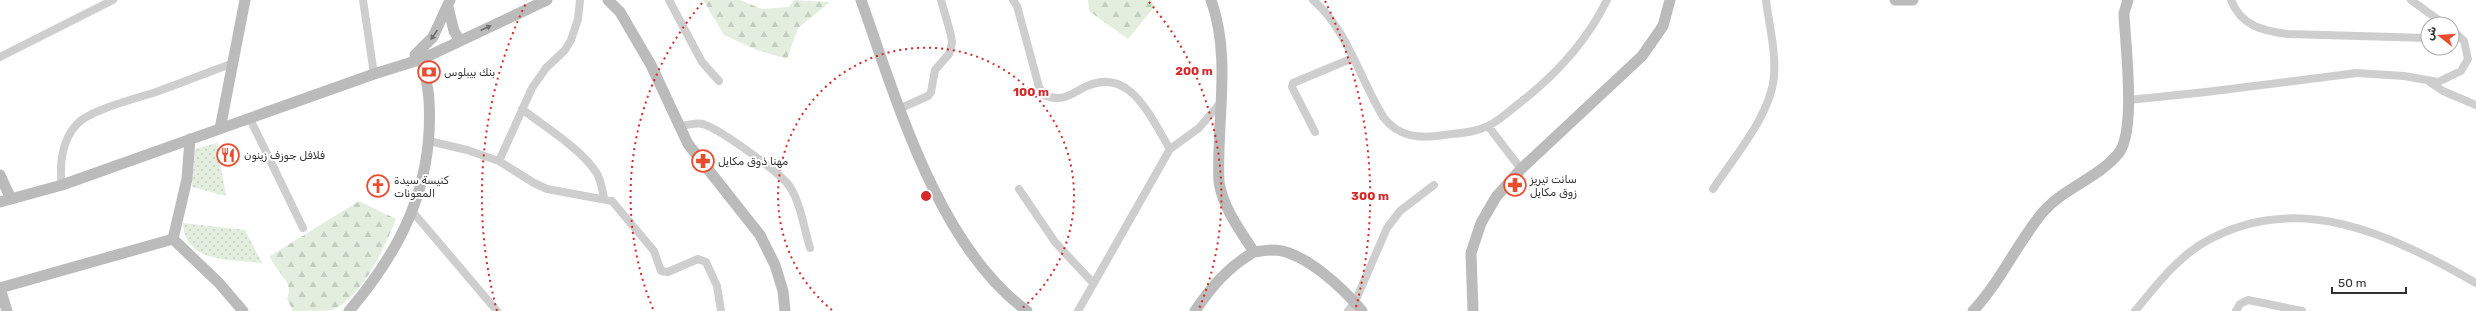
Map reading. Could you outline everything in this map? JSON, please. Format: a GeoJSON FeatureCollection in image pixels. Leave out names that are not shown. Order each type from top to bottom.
{"type":"FeatureCollection","features":[{"type":"Feature","properties":{"kind":"street"},"geometry":{"type":"LineString","coordinates":[[0,57],[113,0]]}},
{"type":"Feature","properties":{"kind":"street"},"geometry":{"type":"LineString","coordinates":[[220,129],[231,64],[245,0]]}},
{"type":"Feature","properties":{"kind":"street"},"geometry":{"type":"LineString","coordinates":[[363,0],[374,74]]}},
{"type":"Feature","properties":{"kind":"street"},"geometry":{"type":"LineString","coordinates":[[0,202],[62,184],[250,119],[399,65],[460,40],[547,0]]}},
{"type":"Feature","properties":{"kind":"street"},"geometry":{"type":"LineString","coordinates":[[499,161],[522,109],[538,78],[555,58],[568,46],[578,19],[580,0]]}},
{"type":"Feature","properties":{"kind":"street"},"geometry":{"type":"LineString","coordinates":[[608,0],[620,12],[664,88],[679,127],[696,156],[760,235],[775,265],[783,292],[785,311]]}},
{"type":"Feature","properties":{"kind":"street"},"geometry":{"type":"LineString","coordinates":[[619,0],[620,12]]}},
{"type":"Feature","properties":{"kind":"street"},"geometry":{"type":"LineString","coordinates":[[669,0],[702,62],[719,81]]}},
{"type":"Feature","properties":{"kind":"street"},"geometry":{"type":"LineString","coordinates":[[861,0],[926,172],[959,236],[997,285],[1027,311]]}},
{"type":"Feature","properties":{"kind":"street"},"geometry":{"type":"LineString","coordinates":[[901,108],[928,96],[931,92],[935,70],[949,54],[952,43],[951,35],[941,0]]}},
{"type":"Feature","properties":{"kind":"street"},"geometry":{"type":"LineString","coordinates":[[1013,0],[1017,6],[1039,87],[1044,95],[1059,99],[1098,82],[1117,84],[1137,96],[1170,149]]}},
{"type":"Feature","properties":{"kind":"street"},"geometry":{"type":"LineString","coordinates":[[1211,0],[1220,40],[1221,102],[1218,168],[1221,195],[1254,252]]}},
{"type":"Feature","properties":{"kind":"street"},"geometry":{"type":"LineString","coordinates":[[1314,0],[1322,7],[1341,35],[1384,118],[1392,128],[1410,136],[1434,137],[1472,131],[1488,126],[1535,91],[1582,44],[1607,0]]}},
{"type":"Feature","properties":{"kind":"street"},"geometry":{"type":"LineString","coordinates":[[1473,311],[1471,253],[1481,223],[1496,196],[1521,169],[1642,56],[1663,26],[1670,0]]}},
{"type":"Feature","properties":{"kind":"street"},"geometry":{"type":"LineString","coordinates":[[1714,189],[1764,113],[1773,88],[1775,67],[1766,0]]}},
{"type":"Feature","properties":{"kind":"street"},"geometry":{"type":"LineString","coordinates":[[1895,0],[1913,0]]}},
{"type":"Feature","properties":{"kind":"street"},"geometry":{"type":"LineString","coordinates":[[1973,311],[2004,271],[2022,240],[2044,211],[2067,190],[2118,155],[2126,137],[2129,100],[2124,13],[2128,0]]}},
{"type":"Feature","properties":{"kind":"street"},"geometry":{"type":"LineString","coordinates":[[2231,0],[2241,18],[2251,25],[2267,31],[2288,34],[2420,38]]}},
{"type":"Feature","properties":{"kind":"street"},"geometry":{"type":"LineString","coordinates":[[2411,0],[2433,16]]}},
{"type":"Feature","properties":{"kind":"street"},"geometry":{"type":"LineString","coordinates":[[449,3],[452,25],[460,40]]}},
{"type":"Feature","properties":{"kind":"street"},"geometry":{"type":"LineString","coordinates":[[349,311],[394,251],[412,211],[426,167],[429,141],[429,99],[421,55],[433,37],[449,3]]}},
{"type":"Feature","properties":{"kind":"street"},"geometry":{"type":"LineString","coordinates":[[2129,100],[2206,92],[2336,75],[2381,74],[2438,82],[2448,79],[2466,66],[2468,59],[2467,47],[2460,40]]}},
{"type":"Feature","properties":{"kind":"street"},"geometry":{"type":"LineString","coordinates":[[1315,132],[1292,87],[1293,83],[1353,58]]}},
{"type":"Feature","properties":{"kind":"street"},"geometry":{"type":"LineString","coordinates":[[62,184],[60,168],[63,151],[69,135],[78,123],[100,111],[231,64]]}},
{"type":"Feature","properties":{"kind":"street"},"geometry":{"type":"LineString","coordinates":[[2427,81],[2443,91],[2476,105]]}},
{"type":"Feature","properties":{"kind":"street"},"geometry":{"type":"LineString","coordinates":[[1078,311],[1170,149],[1198,128],[1221,102]]}},
{"type":"Feature","properties":{"kind":"street"},"geometry":{"type":"LineString","coordinates":[[522,109],[570,146],[592,168],[598,176],[604,198]]}},
{"type":"Feature","properties":{"kind":"street"},"geometry":{"type":"LineString","coordinates":[[250,119],[303,228]]}},
{"type":"Feature","properties":{"kind":"street"},"geometry":{"type":"LineString","coordinates":[[679,127],[694,123],[704,124],[750,154],[785,183],[798,208],[810,248]]}},
{"type":"Feature","properties":{"kind":"street"},"geometry":{"type":"LineString","coordinates":[[1488,126],[1521,169]]}},
{"type":"Feature","properties":{"kind":"street"},"geometry":{"type":"LineString","coordinates":[[173,239],[187,179],[190,139]]}},
{"type":"Feature","properties":{"kind":"street"},"geometry":{"type":"LineString","coordinates":[[429,141],[467,150],[499,161],[539,186],[604,198],[616,204],[648,243],[661,271],[668,272],[698,259],[706,262],[717,286],[721,311]]}},
{"type":"Feature","properties":{"kind":"street"},"geometry":{"type":"LineString","coordinates":[[0,175],[11,199]]}},
{"type":"Feature","properties":{"kind":"street"},"geometry":{"type":"LineString","coordinates":[[1359,307],[1387,228],[1400,211],[1434,185]]}},
{"type":"Feature","properties":{"kind":"street"},"geometry":{"type":"LineString","coordinates":[[1019,189],[1055,242],[1093,283]]}},
{"type":"Feature","properties":{"kind":"street"},"geometry":{"type":"LineString","coordinates":[[412,211],[497,311]]}},
{"type":"Feature","properties":{"kind":"street"},"geometry":{"type":"LineString","coordinates":[[2135,311],[2165,276],[2203,243],[2246,225],[2287,217],[2330,221],[2367,231],[2415,250],[2476,283]]}},
{"type":"Feature","properties":{"kind":"street"},"geometry":{"type":"LineString","coordinates":[[7,311],[0,291],[173,239]]}},
{"type":"Feature","properties":{"kind":"street"},"geometry":{"type":"LineString","coordinates":[[173,239],[219,283],[243,311]]}},
{"type":"Feature","properties":{"kind":"street"},"geometry":{"type":"LineString","coordinates":[[1195,311],[1224,273],[1238,261],[1254,252],[1276,250],[1306,260],[1359,307]]}},
{"type":"Feature","properties":{"kind":"street"},"geometry":{"type":"LineString","coordinates":[[2236,311],[2240,304],[2248,300],[2302,311]]}},
{"type":"Feature","properties":{"kind":"street"},"geometry":{"type":"LineString","coordinates":[[1348,311],[1359,307]]}},
{"type":"Feature","properties":{"kind":"green space"},"geometry":{"type":"Polygon","coordinates":[[[703,0],[740,0],[762,9],[789,7],[794,0],[830,2],[798,28],[787,59],[757,50],[724,35],[703,0]]]}},
{"type":"Feature","properties":{"kind":"green space"},"geometry":{"type":"Polygon","coordinates":[[[1088,0],[1151,0],[1155,6],[1128,39],[1089,11],[1088,0]]]}},
{"type":"Feature","properties":{"kind":"green space"},"geometry":{"type":"Polygon","coordinates":[[[217,143],[226,196],[192,187],[195,149],[217,143]]]}},
{"type":"Feature","properties":{"kind":"green space"},"geometry":{"type":"Polygon","coordinates":[[[359,201],[396,219],[379,257],[363,283],[354,294],[333,310],[293,311],[287,299],[289,292],[286,282],[272,262],[270,256],[359,201]]]}},
{"type":"Feature","properties":{"kind":"green space"},"geometry":{"type":"Polygon","coordinates":[[[183,223],[245,230],[262,263],[224,259],[201,253],[192,246],[186,236],[183,223]]]}},
{"type":"Feature","properties":{"kind":"place","name":"بنك بيبلوس"},"geometry":{"type":"Point","coordinates":[429,72]}},
{"type":"Feature","properties":{"kind":"place","name":"فلافل جوزف زينون"},"geometry":{"type":"Point","coordinates":[228,155]}},
{"type":"Feature","properties":{"kind":"place","name":"مهنا ذوق مكايل"},"geometry":{"type":"Point","coordinates":[703,161]}},
{"type":"Feature","properties":{"kind":"place","name":"سانت تيريز زوق مكايل"},"geometry":{"type":"Point","coordinates":[1515,185]}},
{"type":"Feature","properties":{"kind":"place","name":"كنيسة سيدة المعونات"},"geometry":{"type":"Point","coordinates":[378,186]}}]}
